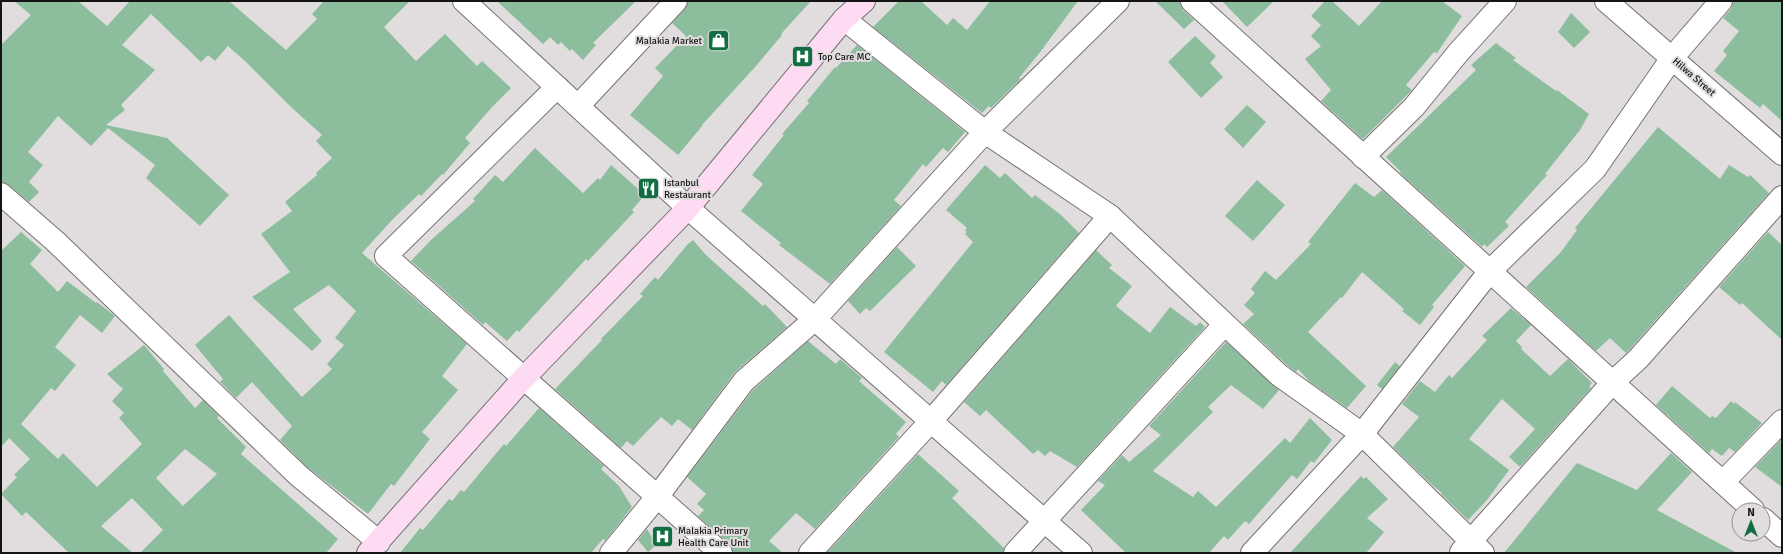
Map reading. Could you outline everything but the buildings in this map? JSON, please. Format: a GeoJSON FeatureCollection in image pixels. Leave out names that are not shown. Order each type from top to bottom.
{"type":"FeatureCollection","features":[{"type":"Feature","properties":{"kind":"street"},"geometry":{"type":"LineString","coordinates":[[464,1],[688,208],[1081,553]]}},
{"type":"Feature","properties":{"kind":"street"},"geometry":{"type":"LineString","coordinates":[[578,106],[676,1]]}},
{"type":"Feature","properties":{"kind":"street"},"geometry":{"type":"LineString","coordinates":[[1,194],[55,241],[374,549],[523,379],[688,208],[844,19],[864,1]]}},
{"type":"Feature","properties":{"kind":"street"},"geometry":{"type":"LineString","coordinates":[[611,553],[657,497],[744,381],[815,320],[985,132],[1118,1]]}},
{"type":"Feature","properties":{"kind":"street"},"geometry":{"type":"LineString","coordinates":[[1192,1],[1744,502]]}},
{"type":"Feature","properties":{"kind":"street"},"geometry":{"type":"LineString","coordinates":[[1363,156],[1414,107],[1458,53],[1505,1]]}},
{"type":"Feature","properties":{"kind":"street","name":"Hilwa Street"},"geometry":{"type":"LineString","coordinates":[[1606,1],[1782,154]]}},
{"type":"Feature","properties":{"kind":"street"},"geometry":{"type":"LineString","coordinates":[[1252,553],[1362,434],[1490,271],[1595,169],[1672,58],[1721,1]]}},
{"type":"Feature","properties":{"kind":"street"},"geometry":{"type":"LineString","coordinates":[[844,19],[985,132],[1110,216],[1224,325],[1279,375],[1362,434],[1471,549],[1613,382],[1638,359],[1782,197]]}},
{"type":"Feature","properties":{"kind":"street"},"geometry":{"type":"LineString","coordinates":[[557,87],[386,256],[721,553]]}},
{"type":"Feature","properties":{"kind":"street"},"geometry":{"type":"LineString","coordinates":[[810,553],[931,421],[1110,216]]}},
{"type":"Feature","properties":{"kind":"street"},"geometry":{"type":"LineString","coordinates":[[1015,553],[1224,325]]}},
{"type":"Feature","properties":{"kind":"street"},"geometry":{"type":"LineString","coordinates":[[1723,482],[1782,421]]}},
{"type":"Feature","properties":{"kind":"street"},"geometry":{"type":"LineString","coordinates":[[1771,526],[1782,536]]}},
{"type":"Feature","properties":{"kind":"place","name":"Malakia Market"},"geometry":{"type":"Point","coordinates":[718,41]}},
{"type":"Feature","properties":{"kind":"place","name":"Top Care MC"},"geometry":{"type":"Point","coordinates":[803,57]}},
{"type":"Feature","properties":{"kind":"place","name":"Istanbul Restaurant"},"geometry":{"type":"Point","coordinates":[649,189]}},
{"type":"Feature","properties":{"kind":"place","name":"Malakia Primary Health Care Unit"},"geometry":{"type":"Point","coordinates":[663,537]}}]}
